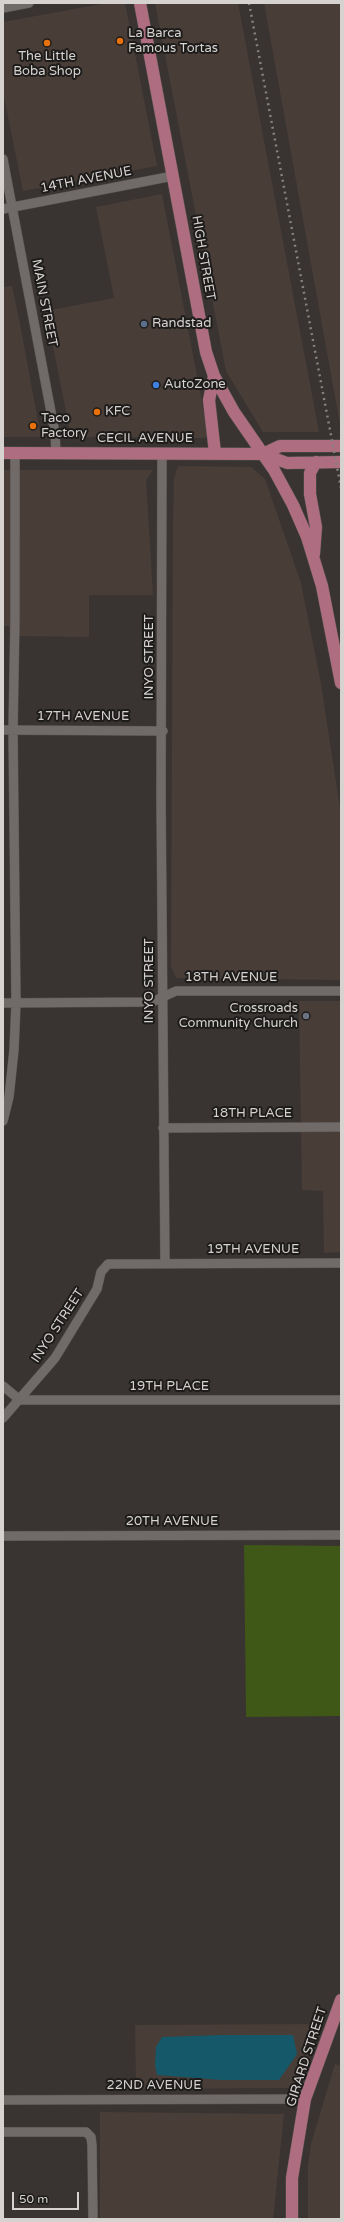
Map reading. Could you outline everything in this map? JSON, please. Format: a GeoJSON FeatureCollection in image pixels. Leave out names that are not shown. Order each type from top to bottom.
{"type":"FeatureCollection","features":[{"type":"Feature","properties":{"kind":"main road","name":"HIGH STREET"},"geometry":{"type":"LineString","coordinates":[[140,3],[206,352],[214,376],[234,412],[263,454],[293,505],[322,586],[341,683]]}},
{"type":"Feature","properties":{"kind":"main road"},"geometry":{"type":"LineString","coordinates":[[214,376],[209,400],[215,453]]}},
{"type":"Feature","properties":{"kind":"main road","name":"CECIL AVENUE"},"geometry":{"type":"LineString","coordinates":[[263,454],[280,446],[341,446]]}},
{"type":"Feature","properties":{"kind":"main road","name":"CECIL AVENUE"},"geometry":{"type":"LineString","coordinates":[[9,453],[263,454],[287,463],[341,462]]}},
{"type":"Feature","properties":{"kind":"main road"},"geometry":{"type":"LineString","coordinates":[[313,559],[316,527],[310,494],[310,473],[316,462]]}},
{"type":"Feature","properties":{"kind":"main road","name":"GIRARD STREET"},"geometry":{"type":"LineString","coordinates":[[292,2219],[292,2178],[305,2099],[341,2000]]}},
{"type":"Feature","properties":{"kind":"street"},"geometry":{"type":"LineString","coordinates":[[3,8],[29,3]]}},
{"type":"Feature","properties":{"kind":"street","name":"MAIN STREET"},"geometry":{"type":"LineString","coordinates":[[3,158],[8,208],[55,432],[56,453]]}},
{"type":"Feature","properties":{"kind":"street","name":"14TH AVENUE"},"geometry":{"type":"LineString","coordinates":[[8,208],[173,176]]}},
{"type":"Feature","properties":{"kind":"street"},"geometry":{"type":"LineString","coordinates":[[3,1121],[9,1097],[14,1050],[16,1003],[13,730],[15,618],[9,453]]}},
{"type":"Feature","properties":{"kind":"street","name":"INYO STREET"},"geometry":{"type":"LineString","coordinates":[[3,1418],[55,1358],[94,1295],[101,1272],[108,1264],[165,1264],[163,1128],[162,453]]}},
{"type":"Feature","properties":{"kind":"street","name":"17TH AVENUE"},"geometry":{"type":"LineString","coordinates":[[3,730],[163,731]]}},
{"type":"Feature","properties":{"kind":"street","name":"18TH AVENUE"},"geometry":{"type":"LineString","coordinates":[[3,1003],[152,1002],[176,991],[341,991]]}},
{"type":"Feature","properties":{"kind":"street","name":"18TH PLACE"},"geometry":{"type":"LineString","coordinates":[[163,1128],[341,1127]]}},
{"type":"Feature","properties":{"kind":"street","name":"19TH AVENUE"},"geometry":{"type":"LineString","coordinates":[[165,1264],[341,1263]]}},
{"type":"Feature","properties":{"kind":"street"},"geometry":{"type":"LineString","coordinates":[[3,1386],[20,1400]]}},
{"type":"Feature","properties":{"kind":"street","name":"19TH PLACE"},"geometry":{"type":"LineString","coordinates":[[20,1400],[341,1400]]}},
{"type":"Feature","properties":{"kind":"street","name":"20TH AVENUE"},"geometry":{"type":"LineString","coordinates":[[3,1536],[341,1535]]}},
{"type":"Feature","properties":{"kind":"street","name":"22ND AVENUE"},"geometry":{"type":"LineString","coordinates":[[3,2100],[305,2099]]}},
{"type":"Feature","properties":{"kind":"street"},"geometry":{"type":"LineString","coordinates":[[3,2132],[86,2132],[91,2137],[92,2144],[93,2219]]}},
{"type":"Feature","properties":{"kind":"shaded area"},"geometry":{"type":"Polygon","coordinates":[[[107,3],[125,3],[157,166],[23,191],[3,92],[3,22],[107,3]]]}},
{"type":"Feature","properties":{"kind":"shaded area"},"geometry":{"type":"Polygon","coordinates":[[[155,3],[238,3],[319,432],[263,432],[226,371],[155,3]]]}},
{"type":"Feature","properties":{"kind":"shaded area"},"geometry":{"type":"Polygon","coordinates":[[[264,3],[341,3],[341,430],[264,3]]]}},
{"type":"Feature","properties":{"kind":"shaded area"},"geometry":{"type":"Polygon","coordinates":[[[162,194],[208,433],[207,436],[205,438],[71,437],[46,311],[114,298],[96,207],[162,194]]]}},
{"type":"Feature","properties":{"kind":"shaded area"},"geometry":{"type":"Polygon","coordinates":[[[12,286],[41,437],[3,437],[3,287],[12,286]]]}},
{"type":"Feature","properties":{"kind":"shaded area"},"geometry":{"type":"Polygon","coordinates":[[[178,466],[251,467],[265,479],[301,583],[321,684],[341,815],[341,980],[176,978],[171,966],[173,525],[174,478],[178,466]]]}},
{"type":"Feature","properties":{"kind":"shaded area"},"geometry":{"type":"Polygon","coordinates":[[[3,470],[153,470],[146,480],[153,595],[89,595],[89,637],[15,636],[15,626],[3,626],[3,470]]]}},
{"type":"Feature","properties":{"kind":"shaded area"},"geometry":{"type":"Polygon","coordinates":[[[299,1001],[341,1001],[341,1252],[324,1253],[323,1191],[302,1190],[299,1001]]]}},
{"type":"Feature","properties":{"kind":"shaded area"},"geometry":{"type":"Polygon","coordinates":[[[321,2024],[300,2085],[290,2088],[136,2089],[135,2025],[321,2024]]]}},
{"type":"Feature","properties":{"kind":"shaded area"},"geometry":{"type":"Polygon","coordinates":[[[335,2064],[341,2066],[341,2219],[308,2219],[308,2165],[311,2144],[335,2064]]]}},
{"type":"Feature","properties":{"kind":"shaded area"},"geometry":{"type":"Polygon","coordinates":[[[100,2112],[284,2114],[273,2219],[100,2219],[100,2112]]]}},
{"type":"Feature","properties":{"kind":"green space"},"geometry":{"type":"Polygon","coordinates":[[[244,1545],[341,1546],[341,1716],[246,1717],[244,1545]]]}},
{"type":"Feature","properties":{"kind":"water"},"geometry":{"type":"Polygon","coordinates":[[[293,2035],[297,2054],[279,2080],[221,2080],[157,2075],[155,2065],[156,2047],[162,2037],[293,2035]]]}},
{"type":"Feature","properties":{"kind":"railway"},"geometry":{"type":"LineString","coordinates":[[249,3],[341,488]]}},
{"type":"Feature","properties":{"kind":"place","name":"La Barca Famous Tortas"},"geometry":{"type":"Point","coordinates":[120,41]}},
{"type":"Feature","properties":{"kind":"place","name":"The Little Boba Shop"},"geometry":{"type":"Point","coordinates":[47,43]}},
{"type":"Feature","properties":{"kind":"place","name":"Randstad"},"geometry":{"type":"Point","coordinates":[144,324]}},
{"type":"Feature","properties":{"kind":"place","name":"AutoZone"},"geometry":{"type":"Point","coordinates":[156,385]}},
{"type":"Feature","properties":{"kind":"place","name":"KFC"},"geometry":{"type":"Point","coordinates":[97,412]}},
{"type":"Feature","properties":{"kind":"place","name":"Taco Factory"},"geometry":{"type":"Point","coordinates":[33,426]}},
{"type":"Feature","properties":{"kind":"place","name":"Crossroads Community Church"},"geometry":{"type":"Point","coordinates":[306,1016]}}]}
